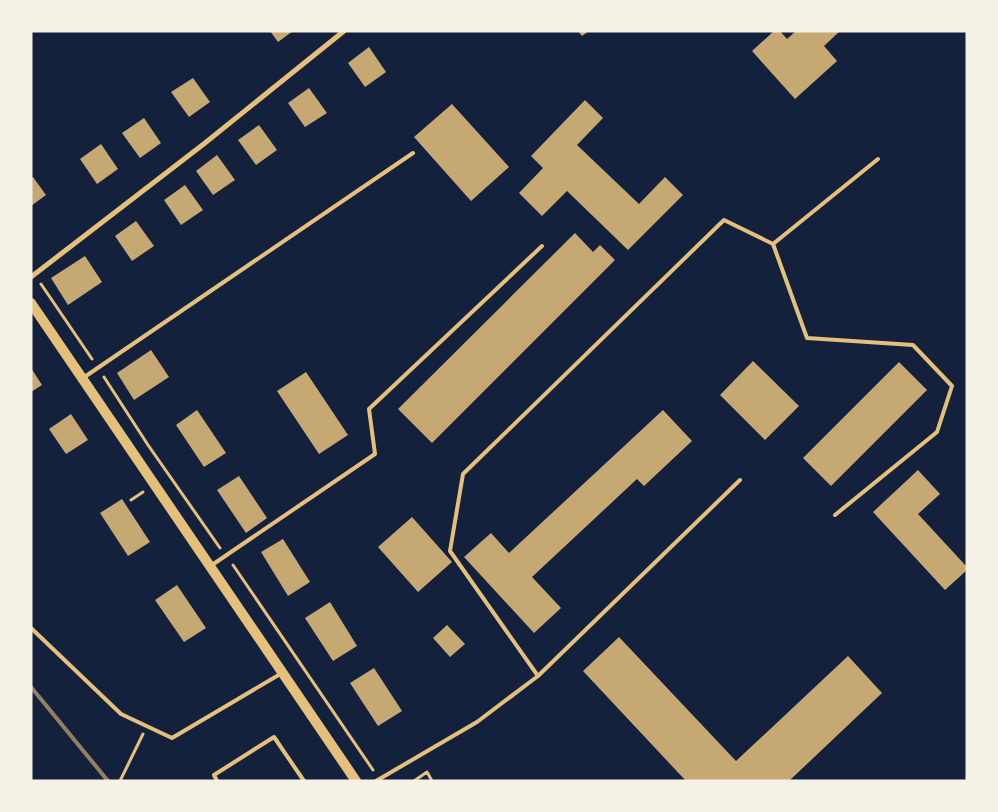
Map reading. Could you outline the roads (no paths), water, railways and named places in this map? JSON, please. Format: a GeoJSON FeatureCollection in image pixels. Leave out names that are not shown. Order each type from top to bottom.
{"type":"FeatureCollection","features":[{"type":"Feature","properties":{"kind":"main road"},"geometry":{"type":"LineString","coordinates":[[31,303],[356,781]]}},
{"type":"Feature","properties":{"kind":"street"},"geometry":{"type":"LineString","coordinates":[[33,276],[205,143],[344,31]]}},
{"type":"Feature","properties":{"kind":"lane"},"geometry":{"type":"LineString","coordinates":[[83,378],[413,153]]}},
{"type":"Feature","properties":{"kind":"lane"},"geometry":{"type":"LineString","coordinates":[[773,244],[878,159]]}},
{"type":"Feature","properties":{"kind":"lane"},"geometry":{"type":"LineString","coordinates":[[538,676],[450,551],[463,474],[724,220],[773,244],[807,338],[913,345],[952,386],[937,432],[836,515]]}},
{"type":"Feature","properties":{"kind":"lane"},"geometry":{"type":"LineString","coordinates":[[210,567],[374,454],[369,409],[542,246]]}},
{"type":"Feature","properties":{"kind":"lane"},"geometry":{"type":"LineString","coordinates":[[378,780],[477,722],[538,676],[740,480]]}},
{"type":"Feature","properties":{"kind":"lane"},"geometry":{"type":"LineString","coordinates":[[31,628],[121,714],[172,738],[282,673]]}},
{"type":"Feature","properties":{"kind":"lane"},"geometry":{"type":"LineString","coordinates":[[217,781],[214,775],[274,737],[304,781]]}},
{"type":"Feature","properties":{"kind":"railway"},"geometry":{"type":"LineString","coordinates":[[31,687],[108,781]]}}]}
